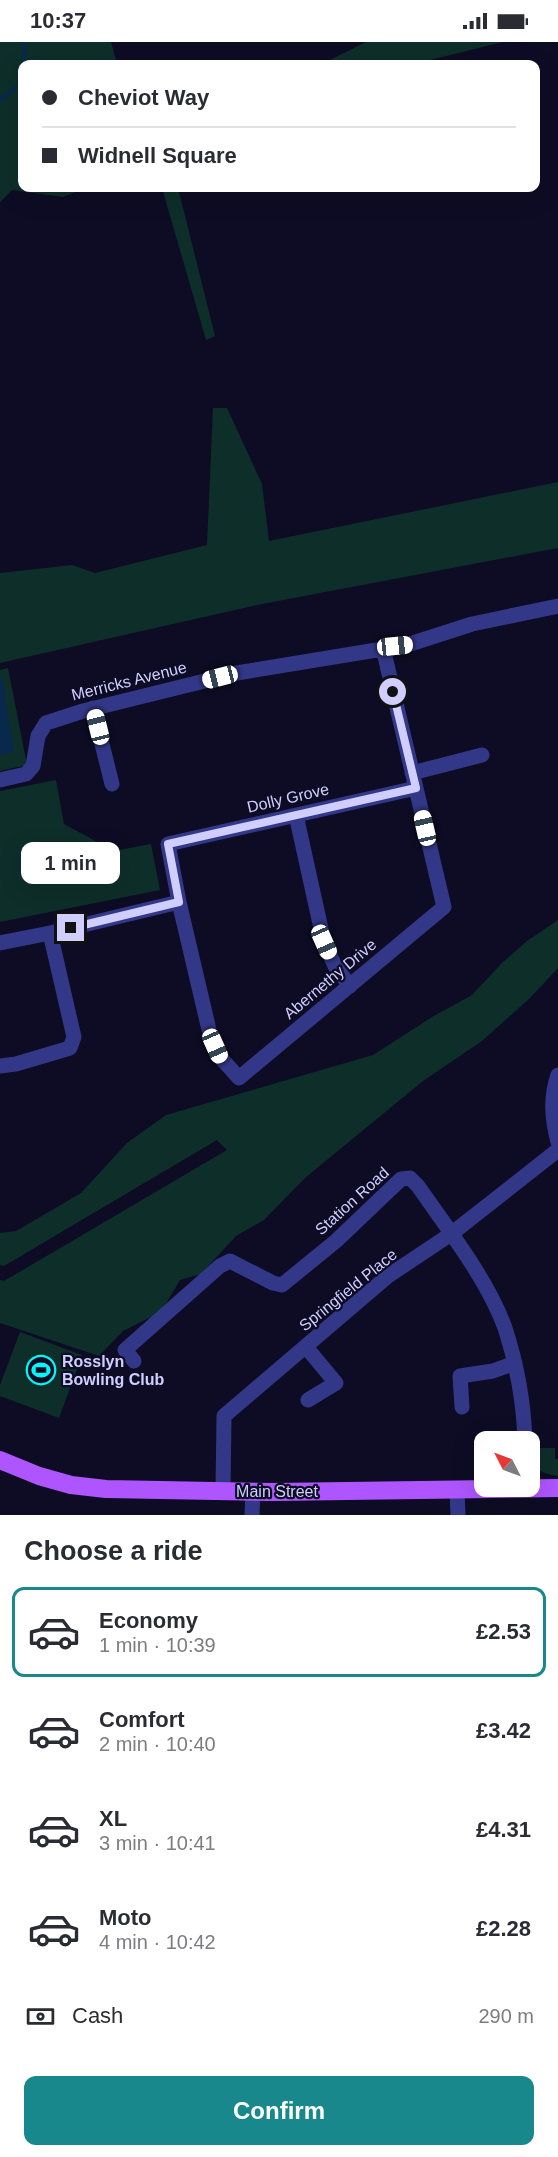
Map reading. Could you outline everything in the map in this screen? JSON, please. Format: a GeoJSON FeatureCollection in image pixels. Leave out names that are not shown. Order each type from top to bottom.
{"type":"FeatureCollection","features":[{"type":"Feature","properties":{"kind":"main road","name":"Main Street"},"geometry":{"type":"LineString","coordinates":[[0,1460],[39,1476],[71,1485],[106,1489],[253,1491],[474,1489]]}},
{"type":"Feature","properties":{"kind":"main road","name":"Main Street"},"geometry":{"type":"LineString","coordinates":[[540,1487],[558,1488]]}},
{"type":"Feature","properties":{"kind":"street","name":"Merricks Avenue"},"geometry":{"type":"LineString","coordinates":[[0,780],[26,774],[33,766],[38,736],[46,723],[93,708],[237,673],[407,645],[472,624],[558,606]]}},
{"type":"Feature","properties":{"kind":"street"},"geometry":{"type":"LineString","coordinates":[[383,648],[414,780]]}},
{"type":"Feature","properties":{"kind":"street"},"geometry":{"type":"LineString","coordinates":[[93,708],[112,784]]}},
{"type":"Feature","properties":{"kind":"street","name":"Dolly Grove"},"geometry":{"type":"LineString","coordinates":[[179,902],[168,844],[296,815],[414,780],[482,755]]}},
{"type":"Feature","properties":{"kind":"street","name":"Abernethy Drive"},"geometry":{"type":"LineString","coordinates":[[179,902],[210,1035],[220,1057],[239,1078],[444,907],[414,780]]}},
{"type":"Feature","properties":{"kind":"street"},"geometry":{"type":"LineString","coordinates":[[296,815],[324,942],[335,966],[350,986]]}},
{"type":"Feature","properties":{"kind":"street"},"geometry":{"type":"LineString","coordinates":[[0,943],[179,902]]}},
{"type":"Feature","properties":{"kind":"street"},"geometry":{"type":"LineString","coordinates":[[0,1065],[16,1064],[70,1048],[74,1037],[50,933]]}},
{"type":"Feature","properties":{"kind":"street"},"geometry":{"type":"LineString","coordinates":[[558,1075],[554,1087],[552,1118],[558,1142]]}},
{"type":"Feature","properties":{"kind":"street","name":"Springfield Place"},"geometry":{"type":"LineString","coordinates":[[223,1491],[224,1416],[388,1276],[451,1234],[558,1150]]}},
{"type":"Feature","properties":{"kind":"street","name":"Station Road"},"geometry":{"type":"LineString","coordinates":[[134,1361],[124,1350],[220,1266],[230,1261],[282,1285],[336,1241],[401,1179],[410,1178],[451,1234],[490,1297],[504,1326],[515,1363],[525,1431]]}},
{"type":"Feature","properties":{"kind":"street"},"geometry":{"type":"LineString","coordinates":[[306,1347],[336,1383],[330,1392],[308,1400]]}},
{"type":"Feature","properties":{"kind":"street"},"geometry":{"type":"LineString","coordinates":[[462,1407],[460,1376],[493,1371],[515,1363]]}},
{"type":"Feature","properties":{"kind":"street"},"geometry":{"type":"LineString","coordinates":[[457,1489],[458,1515]]}},
{"type":"Feature","properties":{"kind":"street"},"geometry":{"type":"LineString","coordinates":[[252,1515],[253,1491]]}},
{"type":"Feature","properties":{"kind":"green space"},"geometry":{"type":"Polygon","coordinates":[[[0,42],[111,42],[116,60],[18,60],[18,191],[12,190],[0,202],[0,42]]]}},
{"type":"Feature","properties":{"kind":"green space"},"geometry":{"type":"Polygon","coordinates":[[[366,42],[503,42],[430,60],[330,60],[366,42]]]}},
{"type":"Feature","properties":{"kind":"green space"},"geometry":{"type":"Polygon","coordinates":[[[27,192],[75,192],[63,197],[27,192]]]}},
{"type":"Feature","properties":{"kind":"green space"},"geometry":{"type":"Polygon","coordinates":[[[163,192],[179,192],[215,336],[206,340],[163,192]]]}},
{"type":"Feature","properties":{"kind":"green space"},"geometry":{"type":"Polygon","coordinates":[[[213,408],[227,408],[262,484],[269,541],[558,482],[558,548],[262,604],[0,663],[0,573],[72,565],[95,573],[207,545],[213,408]]]}},
{"type":"Feature","properties":{"kind":"green space"},"geometry":{"type":"Polygon","coordinates":[[[8,668],[27,765],[0,771],[0,670],[8,668]]]}},
{"type":"Feature","properties":{"kind":"green space"},"geometry":{"type":"Polygon","coordinates":[[[56,780],[64,824],[114,851],[151,844],[160,890],[0,922],[0,791],[56,780]]]}},
{"type":"Feature","properties":{"kind":"green space"},"geometry":{"type":"Polygon","coordinates":[[[558,920],[558,968],[530,998],[482,1041],[423,1081],[305,1178],[264,1220],[236,1236],[201,1274],[180,1280],[161,1312],[123,1331],[99,1356],[0,1323],[0,1280],[4,1281],[227,1150],[217,1140],[4,1266],[0,1265],[0,1233],[16,1231],[81,1193],[127,1143],[166,1115],[373,1055],[432,1017],[472,995],[502,963],[527,941],[558,920]]]}},
{"type":"Feature","properties":{"kind":"green space","name":"Rosslyn Bowling Club"},"geometry":{"type":"Polygon","coordinates":[[[20,1332],[82,1355],[59,1418],[0,1396],[0,1385],[20,1332]]]}},
{"type":"Feature","properties":{"kind":"green space"},"geometry":{"type":"Polygon","coordinates":[[[540,1448],[555,1448],[555,1459],[558,1459],[558,1476],[540,1470],[540,1448]]]}},
{"type":"Feature","properties":{"kind":"water"},"geometry":{"type":"Polygon","coordinates":[[[2,677],[14,752],[0,755],[0,678],[2,677]]]}},
{"type":"Feature","properties":{"kind":"waterway"},"geometry":{"type":"LineString","coordinates":[[23,42],[24,60]]}},
{"type":"Feature","properties":{"kind":"waterway"},"geometry":{"type":"LineString","coordinates":[[0,100],[18,86]]}},
{"type":"Feature","properties":{"kind":"place","name":"Rosslyn Bowling Club"},"geometry":{"type":"Point","coordinates":[41,1370]}},
{"type":"Feature","properties":{"kind":"route"},"geometry":{"type":"LineString","coordinates":[[71,928],[179,902],[168,844],[416,788],[393,692]]}}]}
